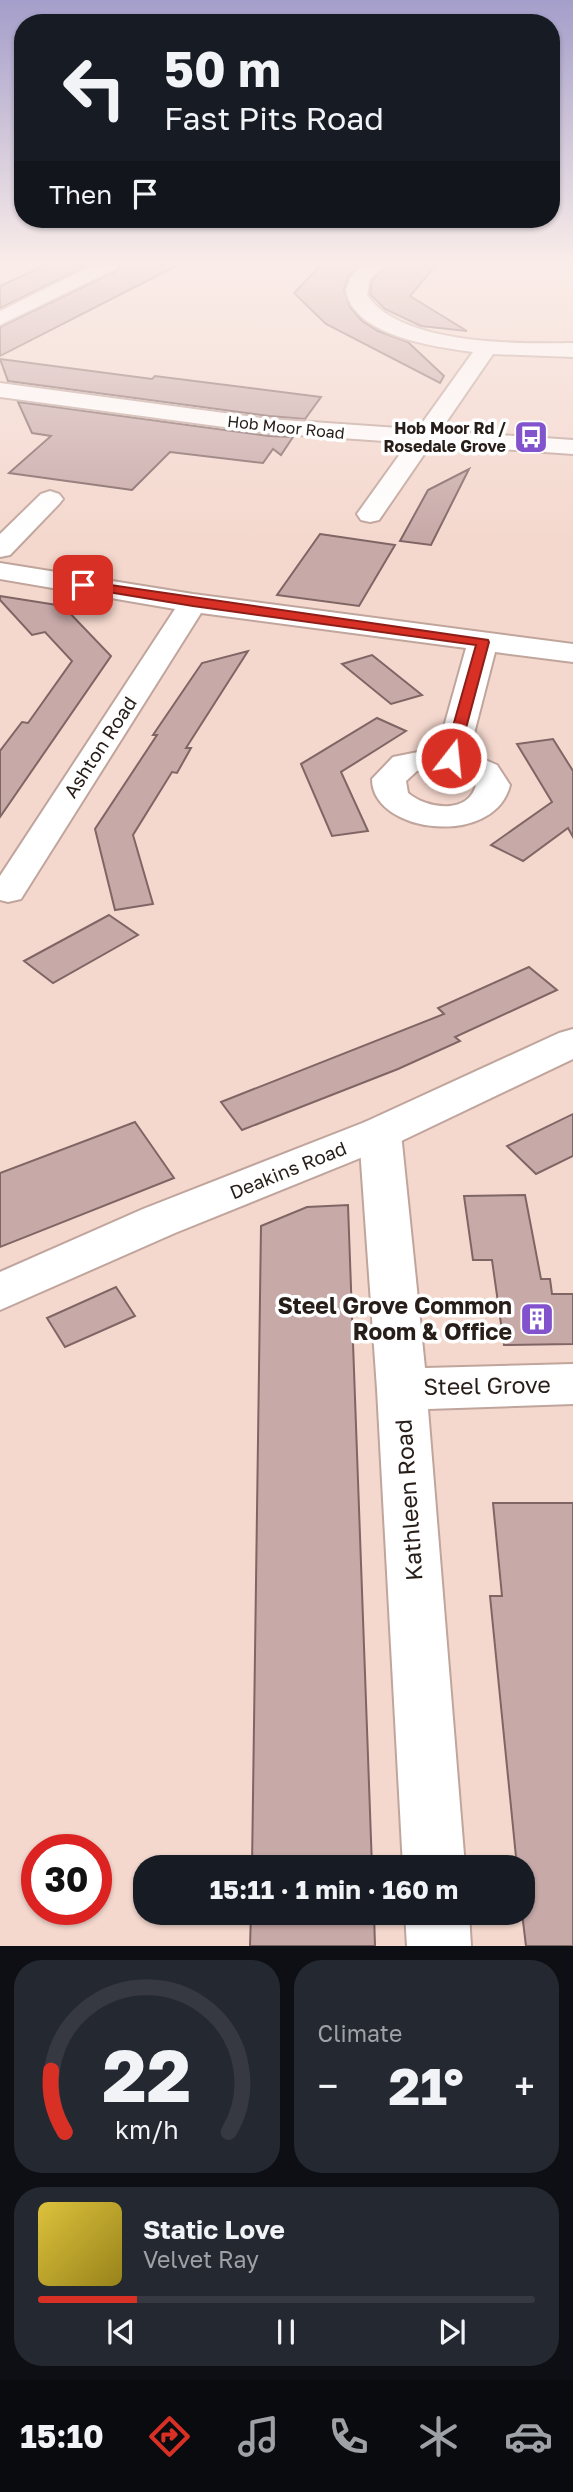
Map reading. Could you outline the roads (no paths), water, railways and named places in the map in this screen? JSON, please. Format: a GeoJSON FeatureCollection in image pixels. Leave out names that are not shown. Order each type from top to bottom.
{"type":"FeatureCollection","features":[{"type":"Feature","properties":{"kind":"street"},"geometry":{"type":"LineString","coordinates":[[370,513],[481,356]]}},
{"type":"Feature","properties":{"kind":"street","name":"Hob Moor Road"},"geometry":{"type":"LineString","coordinates":[[0,390],[269,426],[423,439],[573,447]]}},
{"type":"Feature","properties":{"kind":"street"},"geometry":{"type":"LineString","coordinates":[[0,549],[50,499]]}},
{"type":"Feature","properties":{"kind":"street"},"geometry":{"type":"LineString","coordinates":[[0,571],[193,603],[573,653]]}},
{"type":"Feature","properties":{"kind":"street","name":"Ashton Road"},"geometry":{"type":"LineString","coordinates":[[8,891],[193,603]]}},
{"type":"Feature","properties":{"kind":"street"},"geometry":{"type":"LineString","coordinates":[[451,758],[483,642]]}},
{"type":"Feature","properties":{"kind":"street","name":"Deakins Road"},"geometry":{"type":"LineString","coordinates":[[0,1292],[159,1221],[380,1133],[573,1043]]}},
{"type":"Feature","properties":{"kind":"street","name":"Kathleen Road"},"geometry":{"type":"LineString","coordinates":[[380,1133],[402,1389],[433,1855]]}},
{"type":"Feature","properties":{"kind":"street","name":"Steel Grove"},"geometry":{"type":"LineString","coordinates":[[402,1389],[573,1384]]}},
{"type":"Feature","properties":{"kind":"street"},"geometry":{"type":"LineString","coordinates":[[438,1925],[439,1946]]}},
{"type":"Feature","properties":{"kind":"place","name":"Hob Moor Rd / Rosedale Grove"},"geometry":{"type":"Point","coordinates":[531,437]}},
{"type":"Feature","properties":{"kind":"place","name":"Steel Grove Common Room & Office"},"geometry":{"type":"Point","coordinates":[537,1319]}}]}
